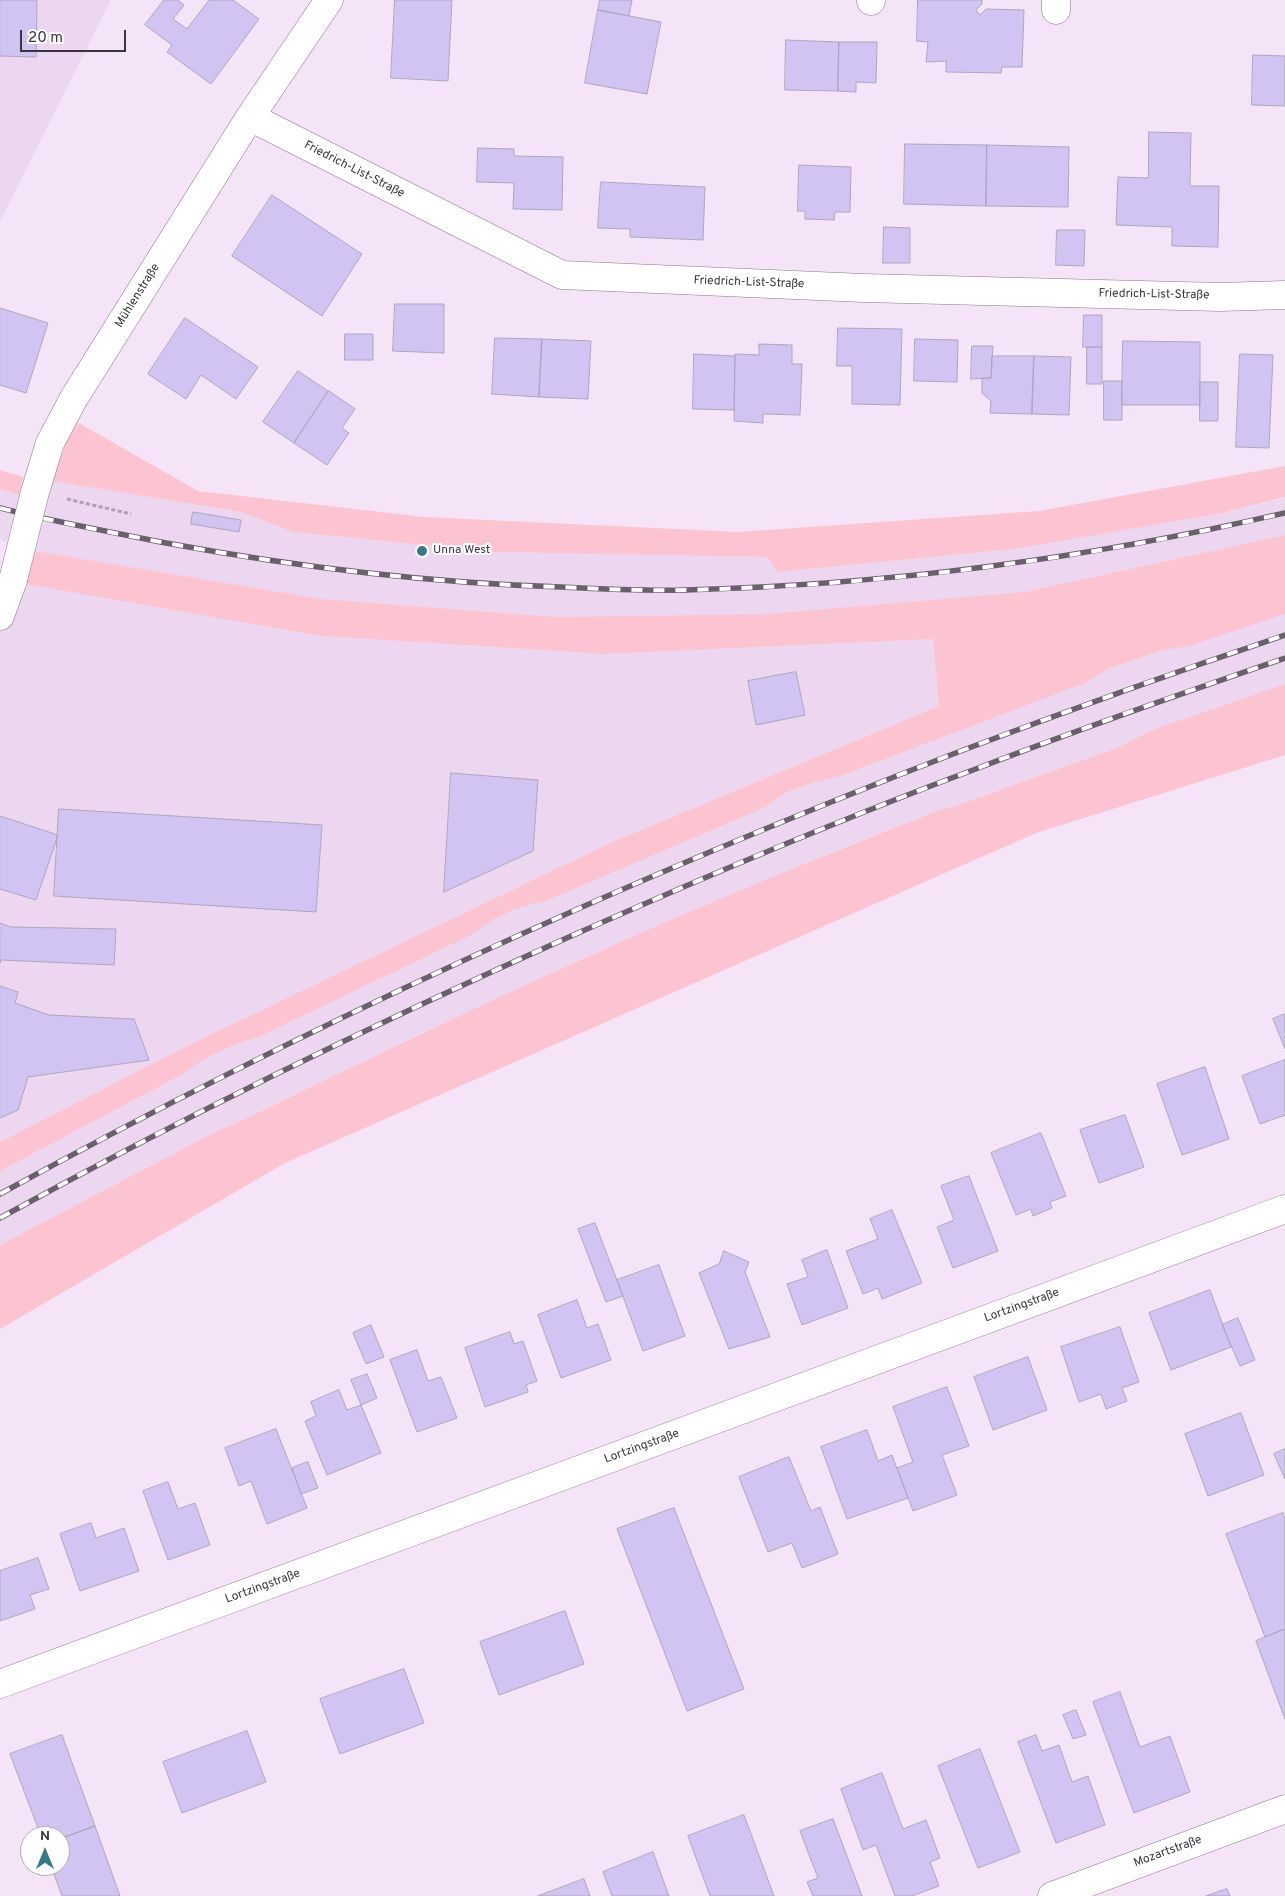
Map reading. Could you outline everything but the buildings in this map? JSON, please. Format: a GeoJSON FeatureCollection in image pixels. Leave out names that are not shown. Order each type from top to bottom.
{"type":"FeatureCollection","features":[{"type":"Feature","properties":{"kind":"street","name":"Mühlenstraße"},"geometry":{"type":"LineString","coordinates":[[0,616],[12,580],[34,492],[50,442],[74,398],[250,117],[329,0]]}},
{"type":"Feature","properties":{"kind":"street","name":"Friedrich-List-Straße"},"geometry":{"type":"LineString","coordinates":[[250,117],[562,275],[864,288],[1220,297],[1285,295]]}},
{"type":"Feature","properties":{"kind":"street","name":"Lortzingstraße"},"geometry":{"type":"LineString","coordinates":[[0,1684],[1285,1210]]}},
{"type":"Feature","properties":{"kind":"street","name":"Mozartstraße"},"geometry":{"type":"LineString","coordinates":[[1052,1896],[1285,1809]]}},
{"type":"Feature","properties":{"kind":"path"},"geometry":{"type":"LineString","coordinates":[[58,497],[131,514]]}},
{"type":"Feature","properties":{"kind":"shaded area"},"geometry":{"type":"Polygon","coordinates":[[[0,0],[111,0],[0,222],[0,0]]]}},
{"type":"Feature","properties":{"kind":"shaded area"},"geometry":{"type":"Polygon","coordinates":[[[77,422],[198,491],[424,517],[738,532],[1039,511],[1285,466],[1285,497],[1218,514],[1014,549],[777,572],[768,557],[495,552],[293,532],[241,512],[52,481],[68,438],[77,422]]]}},
{"type":"Feature","properties":{"kind":"shaded area"},"geometry":{"type":"Polygon","coordinates":[[[0,470],[23,477],[19,495],[0,489],[0,470]]]}},
{"type":"Feature","properties":{"kind":"shaded area"},"geometry":{"type":"Polygon","coordinates":[[[52,481],[241,512],[293,532],[495,552],[768,557],[777,572],[1014,549],[1218,514],[1285,498],[1285,535],[1024,592],[765,614],[557,617],[322,599],[35,551],[52,481]]]}},
{"type":"Feature","properties":{"kind":"shaded area"},"geometry":{"type":"Polygon","coordinates":[[[0,489],[19,495],[7,542],[0,540],[0,489]]]}},
{"type":"Feature","properties":{"kind":"shaded area"},"geometry":{"type":"Polygon","coordinates":[[[1285,535],[1285,614],[1189,646],[1160,651],[1110,668],[1085,683],[840,776],[787,792],[764,808],[546,901],[524,906],[506,913],[471,935],[259,1037],[219,1051],[183,1074],[0,1171],[0,1142],[187,1046],[610,843],[939,706],[933,639],[605,654],[321,636],[26,584],[35,551],[322,599],[557,617],[765,614],[1024,592],[1285,535]]]}},
{"type":"Feature","properties":{"kind":"shaded area"},"geometry":{"type":"Polygon","coordinates":[[[0,577],[321,636],[605,654],[933,639],[939,706],[610,843],[187,1046],[0,1142],[0,577]]]}},
{"type":"Feature","properties":{"kind":"shaded area"},"geometry":{"type":"Polygon","coordinates":[[[1285,614],[1285,684],[1160,727],[1114,749],[937,811],[837,850],[593,954],[215,1132],[0,1245],[0,1171],[183,1074],[205,1057],[233,1044],[259,1037],[471,935],[494,918],[519,907],[546,901],[764,808],[787,792],[1085,683],[1110,668],[1160,651],[1189,646],[1285,614]]]}},
{"type":"Feature","properties":{"kind":"shaded area"},"geometry":{"type":"Polygon","coordinates":[[[1285,684],[1285,755],[1036,833],[285,1163],[0,1329],[0,1245],[215,1132],[549,974],[679,916],[937,811],[1114,749],[1160,727],[1285,684]]]}},
{"type":"Feature","properties":{"kind":"railway"},"geometry":{"type":"LineString","coordinates":[[0,508],[166,543],[313,566],[462,582],[654,590],[761,587],[837,582],[987,567],[1136,544],[1285,513]]}},
{"type":"Feature","properties":{"kind":"railway"},"geometry":{"type":"LineString","coordinates":[[0,1194],[236,1070],[476,955],[597,901],[719,848],[966,749],[1125,690],[1285,635]]}},
{"type":"Feature","properties":{"kind":"railway"},"geometry":{"type":"LineString","coordinates":[[0,1218],[210,1107],[353,1037],[619,915],[769,850],[922,789],[1089,726],[1285,658]]}},
{"type":"Feature","properties":{"kind":"place","name":"Unna West"},"geometry":{"type":"Point","coordinates":[422,551]}}]}
